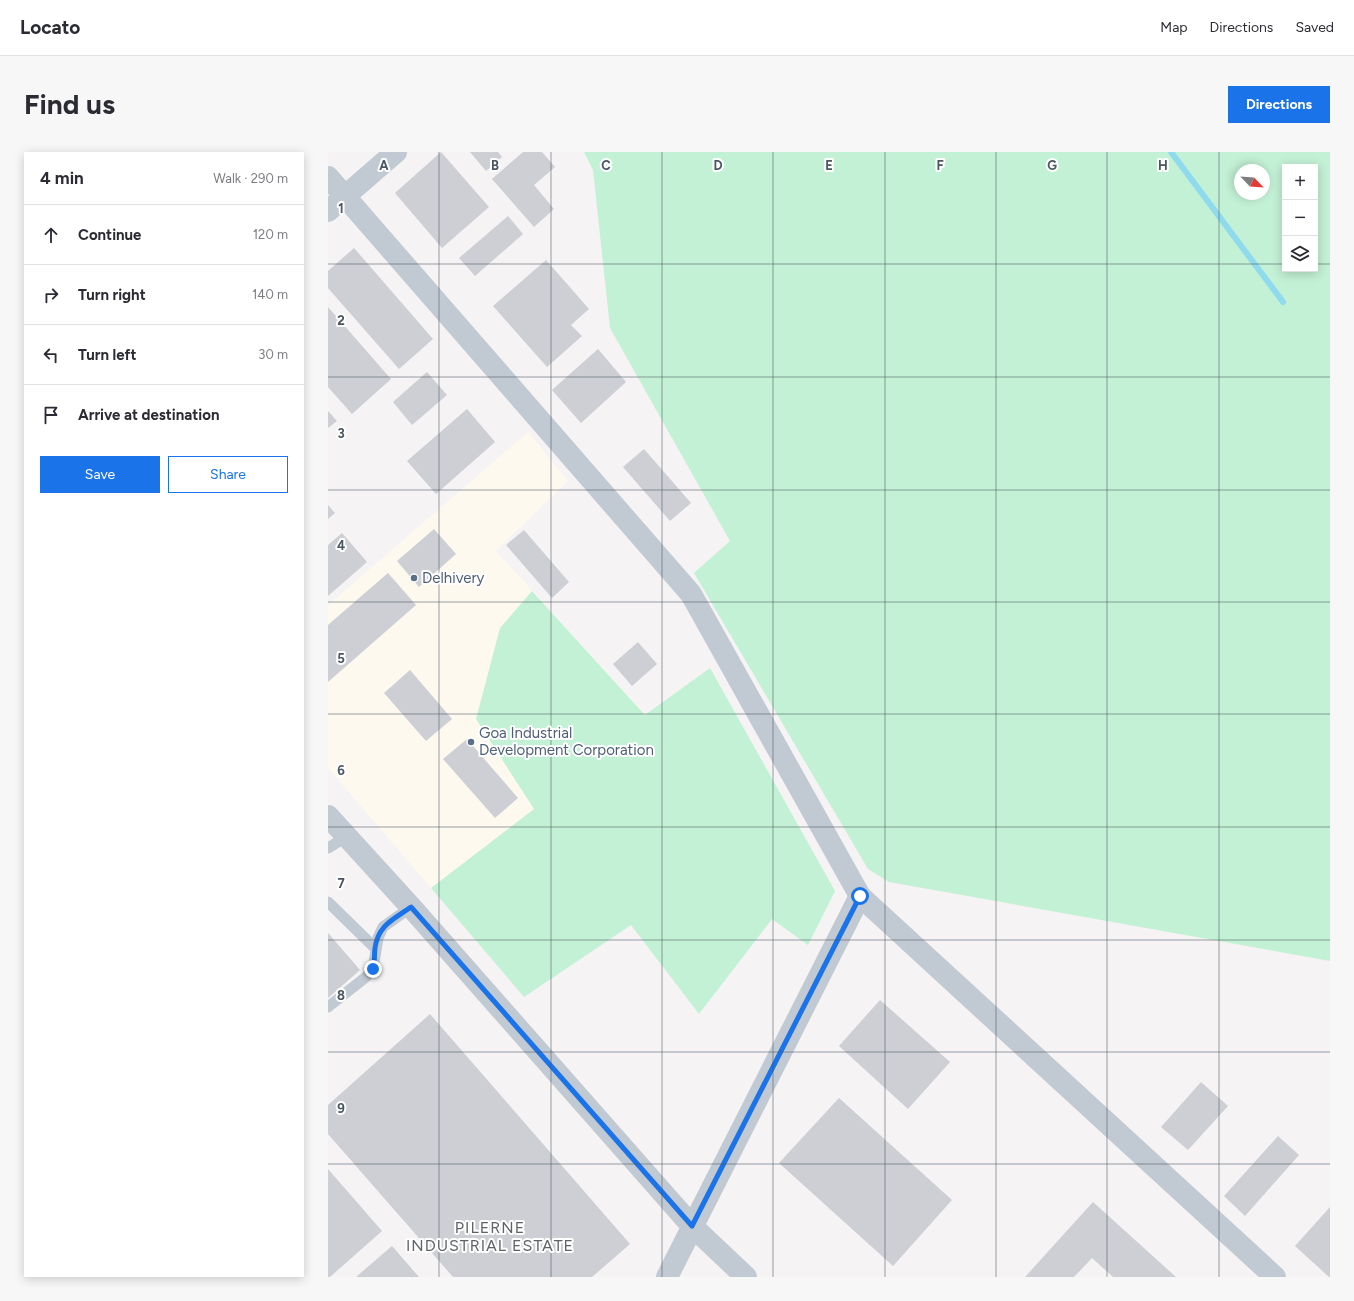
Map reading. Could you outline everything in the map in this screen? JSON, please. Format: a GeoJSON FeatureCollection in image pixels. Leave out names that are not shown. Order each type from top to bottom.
{"type":"FeatureCollection","features":[{"type":"Feature","properties":{"kind":"street"},"geometry":{"type":"LineString","coordinates":[[328,212],[396,152]]}},
{"type":"Feature","properties":{"kind":"street"},"geometry":{"type":"LineString","coordinates":[[328,176],[690,594],[860,896],[1276,1277]]}},
{"type":"Feature","properties":{"kind":"street"},"geometry":{"type":"LineString","coordinates":[[328,816],[337,843],[411,907],[692,1226],[746,1277]]}},
{"type":"Feature","properties":{"kind":"street"},"geometry":{"type":"LineString","coordinates":[[667,1277],[860,896]]}},
{"type":"Feature","properties":{"kind":"lane"},"geometry":{"type":"LineString","coordinates":[[328,902],[375,948]]}},
{"type":"Feature","properties":{"kind":"lane"},"geometry":{"type":"LineString","coordinates":[[328,1007],[366,977],[373,969],[375,948],[383,927],[411,907]]}},
{"type":"Feature","properties":{"kind":"shaded area","name":"Goa Industrial Development Corporation"},"geometry":{"type":"Polygon","coordinates":[[[528,432],[568,481],[496,551],[646,715],[535,809],[431,888],[328,768],[328,605],[528,432]]]}},
{"type":"Feature","properties":{"kind":"green space"},"geometry":{"type":"Polygon","coordinates":[[[584,152],[1330,152],[1330,961],[889,882],[868,869],[694,573],[730,541],[610,328],[593,170],[584,152]]]}},
{"type":"Feature","properties":{"kind":"green space"},"geometry":{"type":"Polygon","coordinates":[[[532,591],[645,715],[710,668],[835,891],[808,945],[772,919],[699,1014],[631,925],[524,997],[431,888],[534,809],[476,719],[500,628],[532,591]]]}},
{"type":"Feature","properties":{"kind":"building"},"geometry":{"type":"Polygon","coordinates":[[[441,152],[489,207],[442,248],[395,193],[441,152]]]}},
{"type":"Feature","properties":{"kind":"building"},"geometry":{"type":"Polygon","coordinates":[[[470,152],[498,152],[502,157],[486,171],[470,152]]]}},
{"type":"Feature","properties":{"kind":"building"},"geometry":{"type":"Polygon","coordinates":[[[523,152],[542,152],[555,167],[534,185],[554,209],[534,227],[492,179],[523,152]]]}},
{"type":"Feature","properties":{"kind":"building"},"geometry":{"type":"Polygon","coordinates":[[[508,216],[523,234],[475,276],[459,258],[508,216]]]}},
{"type":"Feature","properties":{"kind":"building"},"geometry":{"type":"Polygon","coordinates":[[[354,248],[433,339],[399,369],[328,288],[328,271],[354,248]]]}},
{"type":"Feature","properties":{"kind":"building"},"geometry":{"type":"Polygon","coordinates":[[[546,260],[589,309],[571,325],[582,336],[547,367],[493,306],[546,260]]]}},
{"type":"Feature","properties":{"kind":"building"},"geometry":{"type":"Polygon","coordinates":[[[328,307],[391,379],[352,414],[328,387],[328,307]]]}},
{"type":"Feature","properties":{"kind":"building"},"geometry":{"type":"Polygon","coordinates":[[[598,349],[626,382],[581,423],[552,390],[598,349]]]}},
{"type":"Feature","properties":{"kind":"building"},"geometry":{"type":"Polygon","coordinates":[[[427,372],[447,395],[412,425],[393,402],[427,372]]]}},
{"type":"Feature","properties":{"kind":"building"},"geometry":{"type":"Polygon","coordinates":[[[467,409],[495,442],[436,494],[407,461],[467,409]]]}},
{"type":"Feature","properties":{"kind":"building"},"geometry":{"type":"Polygon","coordinates":[[[328,411],[337,421],[328,428],[328,411]]]}},
{"type":"Feature","properties":{"kind":"building"},"geometry":{"type":"Polygon","coordinates":[[[644,449],[691,503],[670,521],[623,467],[644,449]]]}},
{"type":"Feature","properties":{"kind":"building"},"geometry":{"type":"Polygon","coordinates":[[[328,505],[335,513],[328,519],[328,505]]]}},
{"type":"Feature","properties":{"kind":"building"},"geometry":{"type":"Polygon","coordinates":[[[434,529],[456,554],[419,587],[397,561],[434,529]]]}},
{"type":"Feature","properties":{"kind":"building"},"geometry":{"type":"Polygon","coordinates":[[[524,530],[569,582],[552,598],[506,545],[524,530]]]}},
{"type":"Feature","properties":{"kind":"building"},"geometry":{"type":"Polygon","coordinates":[[[342,533],[367,562],[328,596],[328,545],[342,533]]]}},
{"type":"Feature","properties":{"kind":"building"},"geometry":{"type":"Polygon","coordinates":[[[388,573],[416,605],[328,682],[328,625],[388,573]]]}},
{"type":"Feature","properties":{"kind":"building"},"geometry":{"type":"Polygon","coordinates":[[[638,642],[657,664],[632,686],[613,664],[638,642]]]}},
{"type":"Feature","properties":{"kind":"building"},"geometry":{"type":"Polygon","coordinates":[[[410,670],[452,719],[426,741],[384,693],[410,670]]]}},
{"type":"Feature","properties":{"kind":"building"},"geometry":{"type":"Polygon","coordinates":[[[467,739],[518,798],[495,818],[443,759],[467,739]]]}},
{"type":"Feature","properties":{"kind":"building"},"geometry":{"type":"Polygon","coordinates":[[[328,933],[360,970],[328,998],[328,933]]]}},
{"type":"Feature","properties":{"kind":"building"},"geometry":{"type":"Polygon","coordinates":[[[880,1000],[950,1062],[908,1109],[839,1046],[880,1000]]]}},
{"type":"Feature","properties":{"kind":"building"},"geometry":{"type":"Polygon","coordinates":[[[430,1014],[630,1244],[592,1277],[453,1277],[328,1134],[328,1105],[430,1014]]]}},
{"type":"Feature","properties":{"kind":"building"},"geometry":{"type":"Polygon","coordinates":[[[1201,1082],[1228,1106],[1188,1150],[1161,1127],[1201,1082]]]}},
{"type":"Feature","properties":{"kind":"building"},"geometry":{"type":"Polygon","coordinates":[[[839,1098],[952,1200],[893,1266],[779,1163],[839,1098]]]}},
{"type":"Feature","properties":{"kind":"building"},"geometry":{"type":"Polygon","coordinates":[[[1278,1136],[1299,1155],[1245,1216],[1224,1196],[1278,1136]]]}},
{"type":"Feature","properties":{"kind":"building"},"geometry":{"type":"Polygon","coordinates":[[[328,1169],[382,1231],[330,1277],[328,1277],[328,1169]]]}},
{"type":"Feature","properties":{"kind":"building"},"geometry":{"type":"Polygon","coordinates":[[[1093,1202],[1176,1277],[1113,1277],[1092,1258],[1074,1277],[1025,1277],[1093,1202]]]}},
{"type":"Feature","properties":{"kind":"building"},"geometry":{"type":"Polygon","coordinates":[[[1330,1207],[1330,1277],[1329,1277],[1295,1246],[1330,1207]]]}},
{"type":"Feature","properties":{"kind":"building"},"geometry":{"type":"Polygon","coordinates":[[[392,1246],[419,1277],[356,1277],[392,1246]]]}},
{"type":"Feature","properties":{"kind":"waterway"},"geometry":{"type":"LineString","coordinates":[[1171,152],[1283,302]]}},
{"type":"Feature","properties":{"kind":"place","name":"Delhivery"},"geometry":{"type":"Point","coordinates":[414,578]}},
{"type":"Feature","properties":{"kind":"place","name":"Goa Industrial Development Corporation"},"geometry":{"type":"Point","coordinates":[471,742]}},
{"type":"Feature","properties":{"kind":"district","name":"PILERNE INDUSTRIAL ESTATE"},"geometry":{"type":"Point","coordinates":[490,1236]}},
{"type":"Feature","properties":{"kind":"route"},"geometry":{"type":"LineString","coordinates":[[373,969],[375,948],[383,927],[411,907],[692,1226],[860,896]]}}]}
